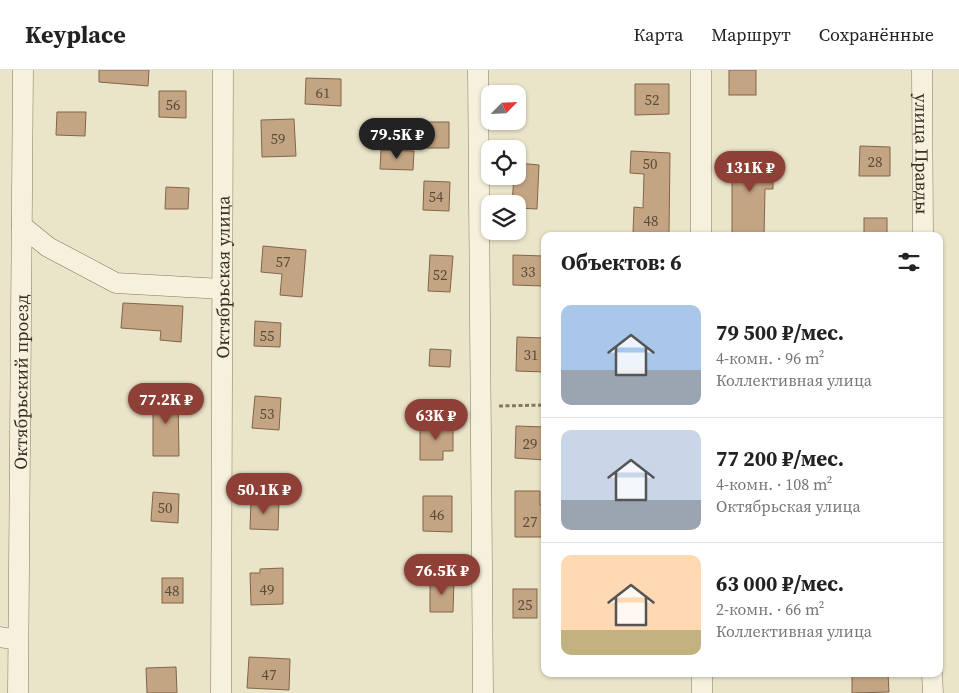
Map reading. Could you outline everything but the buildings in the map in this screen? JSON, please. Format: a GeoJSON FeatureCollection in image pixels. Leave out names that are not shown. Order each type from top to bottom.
{"type":"FeatureCollection","features":[{"type":"Feature","properties":{"kind":"street","name":"Октябрьский проезд"},"geometry":{"type":"LineString","coordinates":[[18,693],[9,638],[22,226],[23,70]]}},
{"type":"Feature","properties":{"kind":"street","name":"Октябрьская улица"},"geometry":{"type":"LineString","coordinates":[[221,693],[223,70]]}},
{"type":"Feature","properties":{"kind":"street"},"geometry":{"type":"LineString","coordinates":[[478,70],[483,693]]}},
{"type":"Feature","properties":{"kind":"street"},"geometry":{"type":"LineString","coordinates":[[701,70],[701,232]]}},
{"type":"Feature","properties":{"kind":"street","name":"улица Правды"},"geometry":{"type":"LineString","coordinates":[[922,70],[923,232]]}},
{"type":"Feature","properties":{"kind":"street"},"geometry":{"type":"LineString","coordinates":[[22,226],[48,247],[116,283],[222,289]]}},
{"type":"Feature","properties":{"kind":"street"},"geometry":{"type":"LineString","coordinates":[[702,677],[702,693]]}},
{"type":"Feature","properties":{"kind":"street"},"geometry":{"type":"LineString","coordinates":[[932,677],[933,693]]}},
{"type":"Feature","properties":{"kind":"path"},"geometry":{"type":"LineString","coordinates":[[481,406],[541,405]]}}]}
